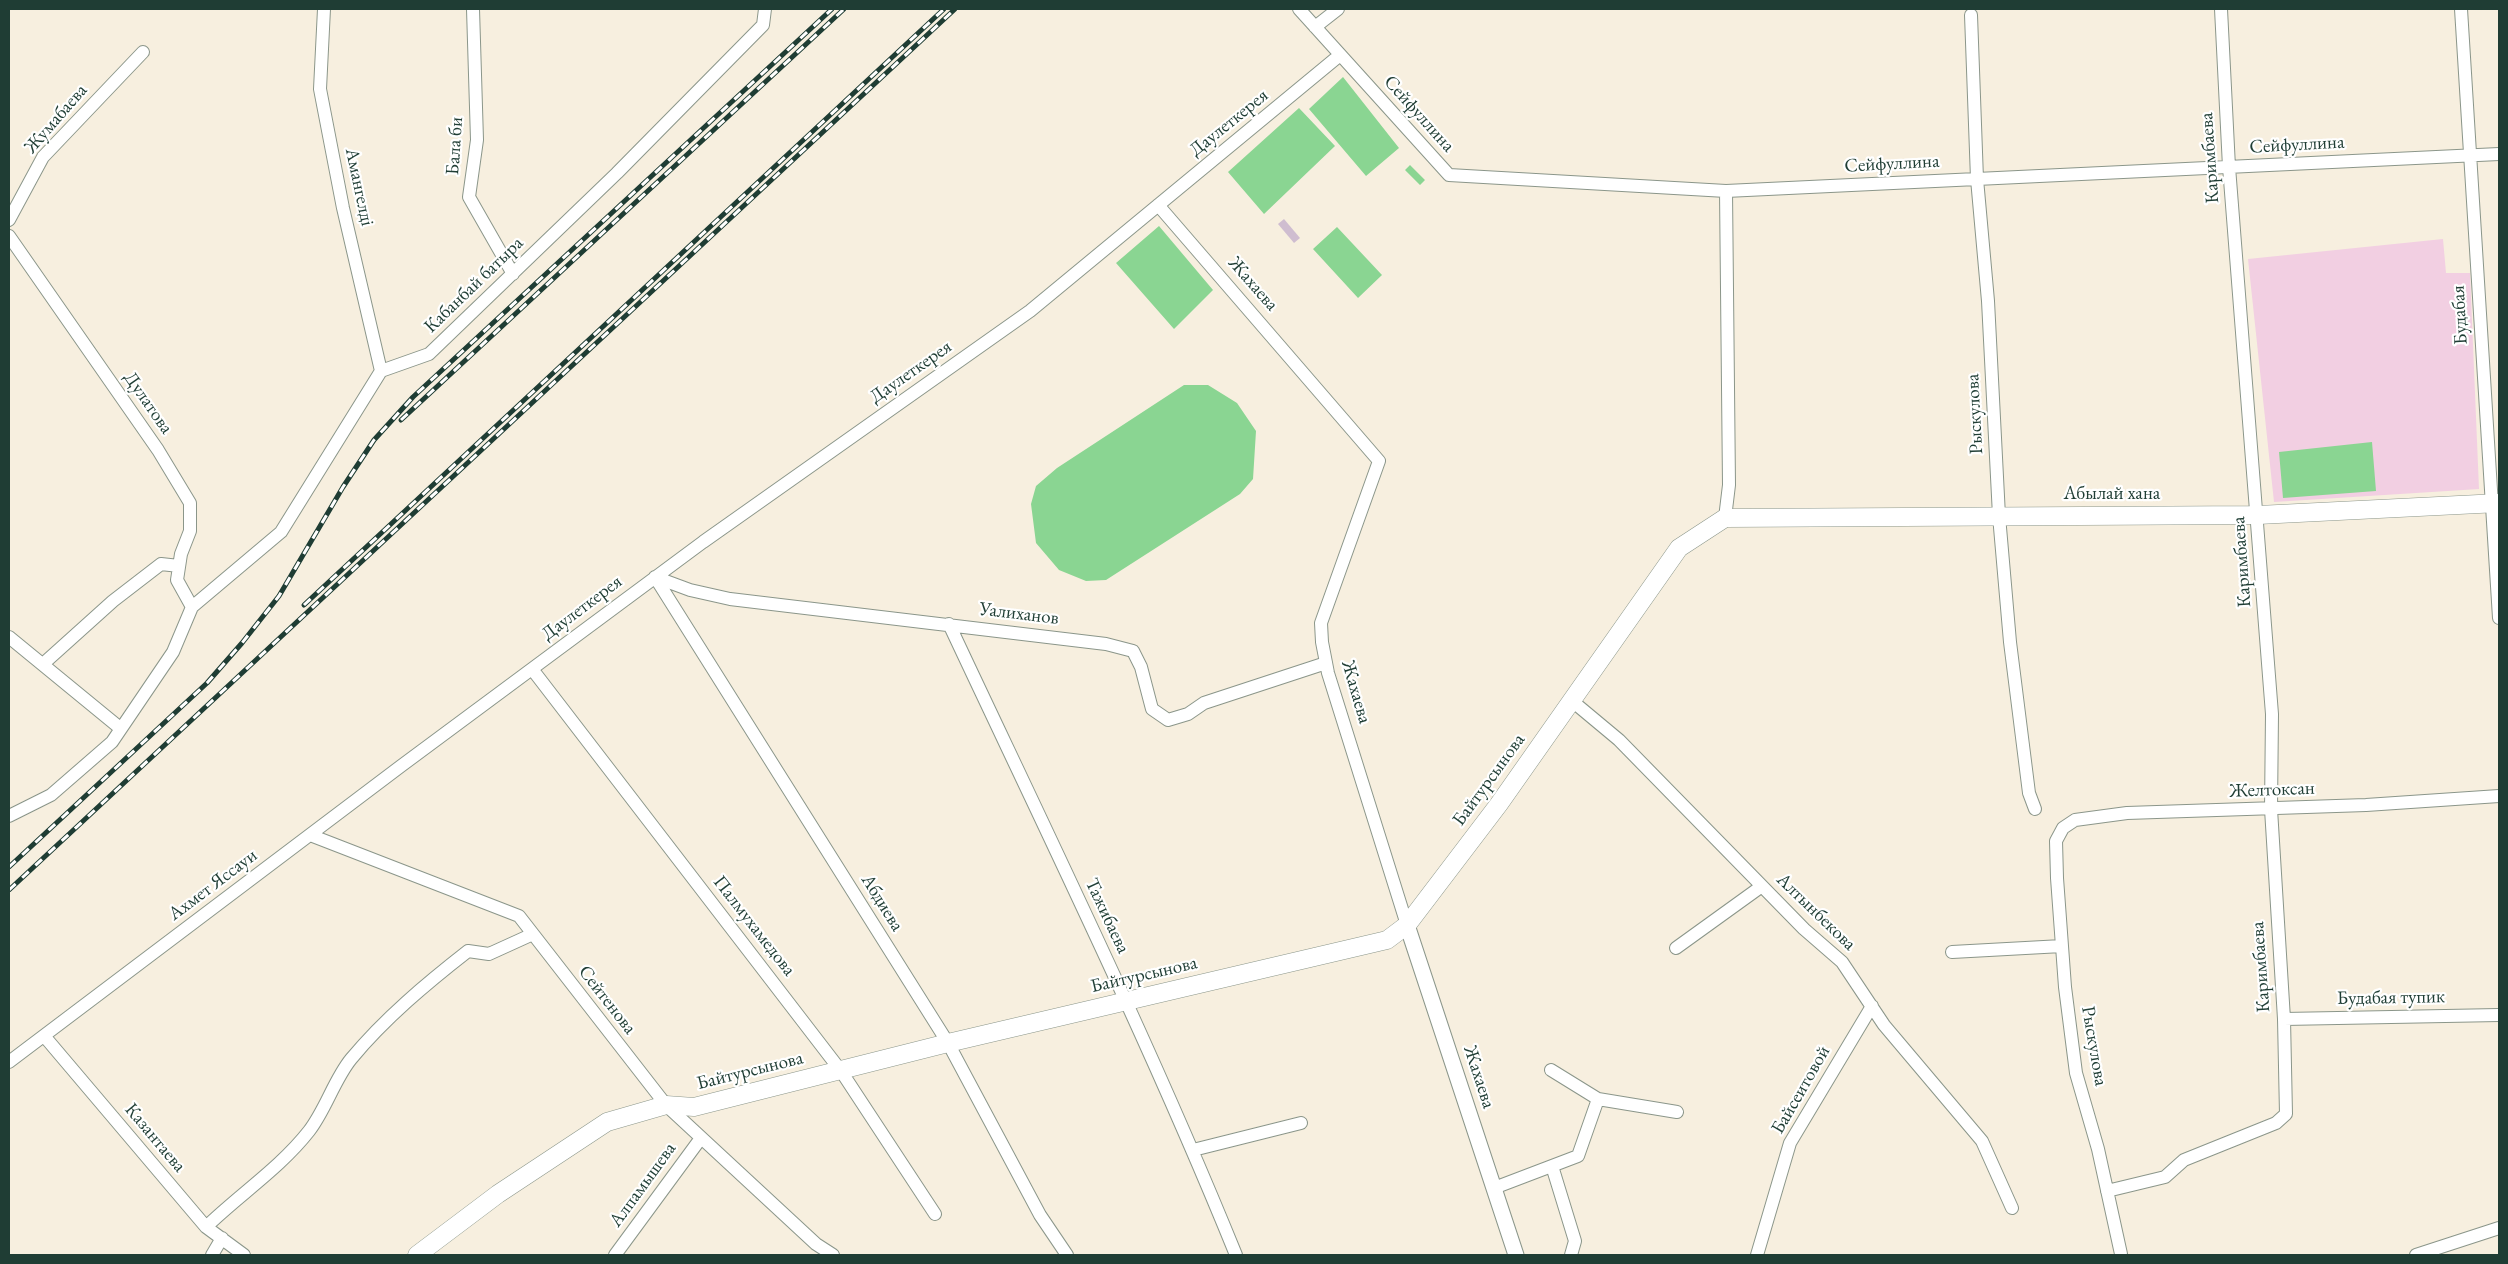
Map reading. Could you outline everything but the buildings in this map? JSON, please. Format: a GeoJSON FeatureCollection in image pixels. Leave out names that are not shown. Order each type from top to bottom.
{"type":"FeatureCollection","features":[{"type":"Feature","properties":{"kind":"main road","name":"Абылай хана"},"geometry":{"type":"LineString","coordinates":[[1726,518],[2258,515],[2495,503]]}},
{"type":"Feature","properties":{"kind":"main road","name":"Байтурсынова"},"geometry":{"type":"LineString","coordinates":[[417,1255],[498,1194],[607,1122],[666,1106],[694,1107],[948,1044],[1387,940],[1407,925],[1499,804],[1679,548],[1726,518]]}},
{"type":"Feature","properties":{"kind":"street","name":"Амангелді"},"geometry":{"type":"LineString","coordinates":[[324,9],[320,89],[343,208],[381,371]]}},
{"type":"Feature","properties":{"kind":"street","name":"Бала би"},"geometry":{"type":"LineString","coordinates":[[473,9],[477,140],[469,197],[514,274]]}},
{"type":"Feature","properties":{"kind":"street","name":"Кабанбай батыра"},"geometry":{"type":"LineString","coordinates":[[381,371],[429,354],[514,274],[763,25],[765,9]]}},
{"type":"Feature","properties":{"kind":"street"},"geometry":{"type":"LineString","coordinates":[[1299,9],[1340,55]]}},
{"type":"Feature","properties":{"kind":"street"},"geometry":{"type":"LineString","coordinates":[[1315,26],[1338,9]]}},
{"type":"Feature","properties":{"kind":"street","name":"Каримбаева"},"geometry":{"type":"LineString","coordinates":[[2108,1191],[2165,1177],[2184,1160],[2276,1123],[2286,1114],[2284,1019],[2271,809],[2272,714],[2258,515],[2229,167],[2222,9]]}},
{"type":"Feature","properties":{"kind":"street","name":"Будабая"},"geometry":{"type":"LineString","coordinates":[[2460,9],[2495,503],[2499,618]]}},
{"type":"Feature","properties":{"kind":"street","name":"Рыскулова"},"geometry":{"type":"LineString","coordinates":[[1971,16],[1977,179],[1988,301],[1999,516],[2010,642],[2029,793],[2035,809]]}},
{"type":"Feature","properties":{"kind":"street","name":"Жумабаева"},"geometry":{"type":"LineString","coordinates":[[9,220],[43,157],[143,52]]}},
{"type":"Feature","properties":{"kind":"street","name":"Сейфуллина"},"geometry":{"type":"LineString","coordinates":[[1340,55],[1449,175],[1726,191],[2499,154]]}},
{"type":"Feature","properties":{"kind":"street","name":"Даулеткерея"},"geometry":{"type":"LineString","coordinates":[[440,737],[655,577],[1030,311],[1340,55]]}},
{"type":"Feature","properties":{"kind":"street"},"geometry":{"type":"LineString","coordinates":[[1726,191],[1729,485],[1726,518]]}},
{"type":"Feature","properties":{"kind":"street","name":"Жахаева"},"geometry":{"type":"LineString","coordinates":[[1158,205],[1379,461],[1321,623],[1326,663],[1407,925],[1516,1255]]}},
{"type":"Feature","properties":{"kind":"street","name":"Дулатова"},"geometry":{"type":"LineString","coordinates":[[9,236],[158,450],[190,502],[190,531],[181,554],[177,580],[192,607]]}},
{"type":"Feature","properties":{"kind":"street"},"geometry":{"type":"LineString","coordinates":[[9,816],[51,795],[112,742],[174,652],[192,607],[281,532],[381,371]]}},
{"type":"Feature","properties":{"kind":"street"},"geometry":{"type":"LineString","coordinates":[[43,664],[113,601],[160,564],[180,566]]}},
{"type":"Feature","properties":{"kind":"street","name":"Уалиханов"},"geometry":{"type":"LineString","coordinates":[[655,577],[690,590],[730,599],[1106,644],[1133,651],[1141,667],[1152,709],[1168,720],[1188,714],[1204,704],[1326,663]]}},
{"type":"Feature","properties":{"kind":"street","name":"Абдиева"},"geometry":{"type":"LineString","coordinates":[[655,577],[948,1044],[1040,1215],[1067,1255]]}},
{"type":"Feature","properties":{"kind":"street","name":"Тажибаева"},"geometry":{"type":"LineString","coordinates":[[949,624],[1127,1001],[1194,1150],[1236,1255]]}},
{"type":"Feature","properties":{"kind":"street"},"geometry":{"type":"LineString","coordinates":[[9,637],[120,728]]}},
{"type":"Feature","properties":{"kind":"street","name":"Палмухамедова"},"geometry":{"type":"LineString","coordinates":[[532,669],[841,1071],[935,1214]]}},
{"type":"Feature","properties":{"kind":"street","name":"Алтынбекова"},"geometry":{"type":"LineString","coordinates":[[1571,700],[1618,740],[1804,929],[1842,962],[1884,1025],[1982,1141],[2012,1208]]}},
{"type":"Feature","properties":{"kind":"street","name":"Ахмет Яссауи"},"geometry":{"type":"LineString","coordinates":[[9,1062],[45,1037],[440,737]]}},
{"type":"Feature","properties":{"kind":"street","name":"Желтоксан"},"geometry":{"type":"LineString","coordinates":[[2056,841],[2063,828],[2075,820],[2128,812],[2271,809],[2499,796]]}},
{"type":"Feature","properties":{"kind":"street","name":"Сейтенова"},"geometry":{"type":"LineString","coordinates":[[310,835],[519,916],[666,1106],[816,1244],[833,1255]]}},
{"type":"Feature","properties":{"kind":"street","name":"Рыскулова"},"geometry":{"type":"LineString","coordinates":[[2056,841],[2062,946],[2076,1074],[2098,1149],[2121,1254]]}},
{"type":"Feature","properties":{"kind":"street"},"geometry":{"type":"LineString","coordinates":[[1676,948],[1762,886]]}},
{"type":"Feature","properties":{"kind":"street"},"geometry":{"type":"LineString","coordinates":[[206,1227],[272,1170],[309,1130],[351,1060],[416,992],[468,951],[489,954],[533,934]]}},
{"type":"Feature","properties":{"kind":"street"},"geometry":{"type":"LineString","coordinates":[[1952,952],[2062,946]]}},
{"type":"Feature","properties":{"kind":"street","name":"Байсеитовой"},"geometry":{"type":"LineString","coordinates":[[1757,1255],[1790,1143],[1872,1006]]}},
{"type":"Feature","properties":{"kind":"street","name":"Будабая тупик"},"geometry":{"type":"LineString","coordinates":[[2284,1019],[2499,1014]]}},
{"type":"Feature","properties":{"kind":"street","name":"Казантаева"},"geometry":{"type":"LineString","coordinates":[[45,1037],[206,1227],[244,1255]]}},
{"type":"Feature","properties":{"kind":"street"},"geometry":{"type":"LineString","coordinates":[[1551,1070],[1598,1099],[1677,1112]]}},
{"type":"Feature","properties":{"kind":"street"},"geometry":{"type":"LineString","coordinates":[[1494,1188],[1578,1156],[1598,1099]]}},
{"type":"Feature","properties":{"kind":"street"},"geometry":{"type":"LineString","coordinates":[[1194,1150],[1301,1123]]}},
{"type":"Feature","properties":{"kind":"street","name":"Алпамышева"},"geometry":{"type":"LineString","coordinates":[[615,1255],[701,1138]]}},
{"type":"Feature","properties":{"kind":"street"},"geometry":{"type":"LineString","coordinates":[[1552,1166],[1575,1241],[1571,1255]]}},
{"type":"Feature","properties":{"kind":"street"},"geometry":{"type":"LineString","coordinates":[[2416,1255],[2499,1228]]}},
{"type":"Feature","properties":{"kind":"street"},"geometry":{"type":"LineString","coordinates":[[212,1255],[222,1238]]}},
{"type":"Feature","properties":{"kind":"shaded area"},"geometry":{"type":"Polygon","coordinates":[[[1284,219],[1300,238],[1294,243],[1278,224],[1284,219]]]}},
{"type":"Feature","properties":{"kind":"shaded area"},"geometry":{"type":"Polygon","coordinates":[[[2443,239],[2446,273],[2470,273],[2479,489],[2274,502],[2248,259],[2443,239]]]}},
{"type":"Feature","properties":{"kind":"green space"},"geometry":{"type":"Polygon","coordinates":[[[1343,77],[1399,148],[1366,176],[1309,109],[1343,77]]]}},
{"type":"Feature","properties":{"kind":"green space"},"geometry":{"type":"Polygon","coordinates":[[[1299,108],[1335,146],[1264,214],[1228,172],[1299,108]]]}},
{"type":"Feature","properties":{"kind":"green space"},"geometry":{"type":"Polygon","coordinates":[[[1410,165],[1425,180],[1420,185],[1405,170],[1410,165]]]}},
{"type":"Feature","properties":{"kind":"green space"},"geometry":{"type":"Polygon","coordinates":[[[1159,226],[1213,290],[1174,329],[1116,263],[1159,226]]]}},
{"type":"Feature","properties":{"kind":"green space"},"geometry":{"type":"Polygon","coordinates":[[[1337,227],[1382,275],[1358,298],[1313,249],[1337,227]]]}},
{"type":"Feature","properties":{"kind":"green space"},"geometry":{"type":"Polygon","coordinates":[[[1184,385],[1208,385],[1237,403],[1256,431],[1253,479],[1240,494],[1106,580],[1086,581],[1059,570],[1036,543],[1031,504],[1036,486],[1057,468],[1184,385]]]}},
{"type":"Feature","properties":{"kind":"green space"},"geometry":{"type":"Polygon","coordinates":[[[2372,442],[2376,491],[2283,498],[2279,452],[2372,442]]]}},
{"type":"Feature","properties":{"kind":"railway"},"geometry":{"type":"LineString","coordinates":[[9,867],[207,683],[242,643],[279,596],[343,487],[374,440],[413,397],[832,9]]}},
{"type":"Feature","properties":{"kind":"railway"},"geometry":{"type":"LineString","coordinates":[[401,420],[844,9]]}},
{"type":"Feature","properties":{"kind":"railway"},"geometry":{"type":"LineString","coordinates":[[304,605],[944,9]]}},
{"type":"Feature","properties":{"kind":"railway"},"geometry":{"type":"LineString","coordinates":[[9,890],[955,9]]}}]}
